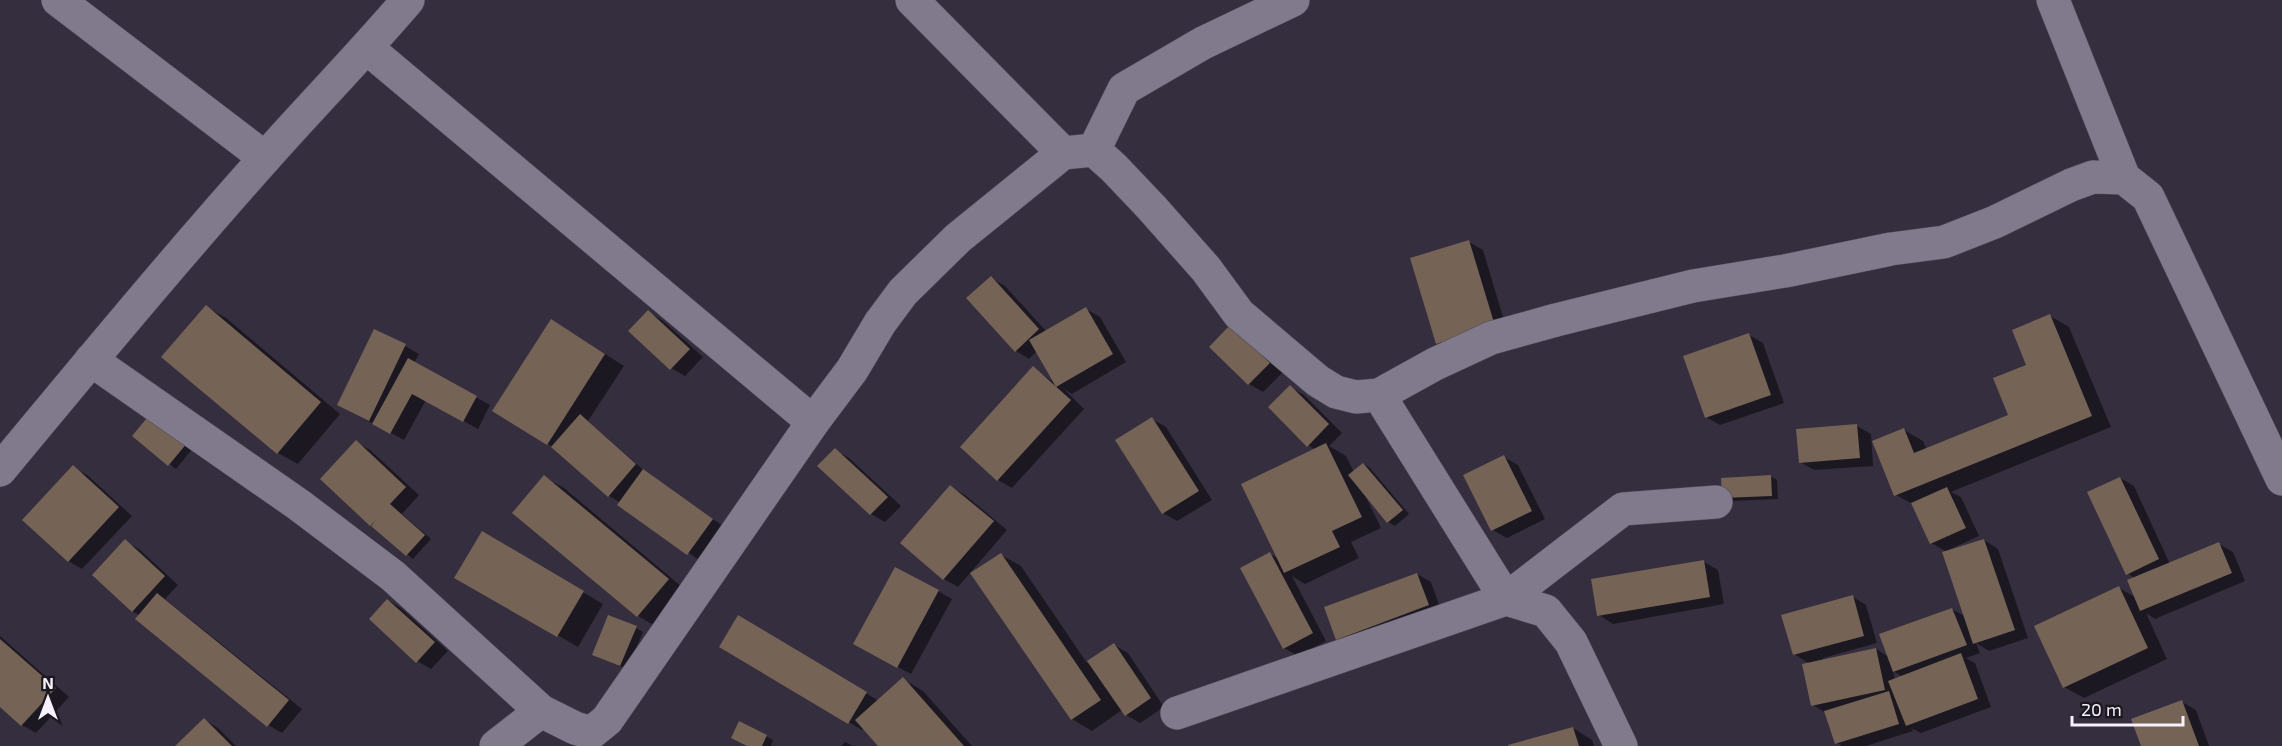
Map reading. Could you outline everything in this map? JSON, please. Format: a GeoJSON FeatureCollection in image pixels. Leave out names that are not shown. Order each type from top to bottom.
{"type":"FeatureCollection","features":[{"type":"Feature","properties":{"kind":"street"},"geometry":{"type":"LineString","coordinates":[[58,0],[265,158]]}},
{"type":"Feature","properties":{"kind":"street"},"geometry":{"type":"LineString","coordinates":[[0,470],[91,360],[265,158],[367,48],[408,0]]}},
{"type":"Feature","properties":{"kind":"street"},"geometry":{"type":"LineString","coordinates":[[912,0],[1078,152],[1114,168],[1206,269],[1239,314],[1318,381],[1336,392],[1356,397],[1379,395],[1435,364],[1491,338],[1693,286],[1785,271],[1891,249],[1944,242],[1995,222],[2071,185],[2093,177],[2124,178]]}},
{"type":"Feature","properties":{"kind":"street"},"geometry":{"type":"LineString","coordinates":[[91,360],[299,505],[393,576],[541,711],[603,739],[607,720],[813,422],[852,370],[880,323],[903,292],[958,238],[1078,152],[1124,89],[1203,43],[1293,0]]}},
{"type":"Feature","properties":{"kind":"street"},"geometry":{"type":"LineString","coordinates":[[2053,0],[2124,178],[2148,197],[2282,479]]}},
{"type":"Feature","properties":{"kind":"street"},"geometry":{"type":"LineString","coordinates":[[367,48],[813,422]]}},
{"type":"Feature","properties":{"kind":"street"},"geometry":{"type":"LineString","coordinates":[[1379,395],[1506,598],[1546,612],[1571,642],[1622,746]]}},
{"type":"Feature","properties":{"kind":"street"},"geometry":{"type":"LineString","coordinates":[[1177,713],[1506,598],[1623,509],[1716,502]]}},
{"type":"Feature","properties":{"kind":"street"},"geometry":{"type":"LineString","coordinates":[[496,746],[541,711]]}},
{"type":"Feature","properties":{"kind":"building"},"geometry":{"type":"Polygon","coordinates":[[[1469,240],[1495,326],[1436,344],[1410,258],[1469,240]]]}},
{"type":"Feature","properties":{"kind":"building"},"geometry":{"type":"Polygon","coordinates":[[[991,276],[1039,329],[1015,352],[966,298],[991,276]]]}},
{"type":"Feature","properties":{"kind":"building"},"geometry":{"type":"Polygon","coordinates":[[[206,305],[321,402],[277,454],[161,357],[206,305]]]}},
{"type":"Feature","properties":{"kind":"building"},"geometry":{"type":"Polygon","coordinates":[[[1086,307],[1113,354],[1056,387],[1029,340],[1086,307]]]}},
{"type":"Feature","properties":{"kind":"building"},"geometry":{"type":"Polygon","coordinates":[[[648,310],[690,349],[670,370],[628,331],[648,310]]]}},
{"type":"Feature","properties":{"kind":"building"},"geometry":{"type":"Polygon","coordinates":[[[2050,314],[2092,416],[1894,496],[1872,441],[1904,428],[1914,453],[2008,415],[1993,378],[2026,365],[2012,330],[2050,314]]]}},
{"type":"Feature","properties":{"kind":"building"},"geometry":{"type":"Polygon","coordinates":[[[551,319],[605,354],[547,445],[492,411],[551,319]]]}},
{"type":"Feature","properties":{"kind":"building"},"geometry":{"type":"Polygon","coordinates":[[[1230,325],[1270,363],[1248,385],[1209,347],[1230,325]]]}},
{"type":"Feature","properties":{"kind":"building"},"geometry":{"type":"Polygon","coordinates":[[[374,329],[406,344],[369,421],[337,405],[374,329]]]}},
{"type":"Feature","properties":{"kind":"building"},"geometry":{"type":"Polygon","coordinates":[[[1749,333],[1771,395],[1705,418],[1683,356],[1749,333]]]}},
{"type":"Feature","properties":{"kind":"building"},"geometry":{"type":"Polygon","coordinates":[[[408,358],[477,396],[463,422],[412,394],[390,434],[372,424],[408,358]]]}},
{"type":"Feature","properties":{"kind":"building"},"geometry":{"type":"Polygon","coordinates":[[[1033,366],[1071,400],[997,481],[960,447],[1033,366]]]}},
{"type":"Feature","properties":{"kind":"building"},"geometry":{"type":"Polygon","coordinates":[[[1290,385],[1329,424],[1307,447],[1268,407],[1290,385]]]}},
{"type":"Feature","properties":{"kind":"building"},"geometry":{"type":"Polygon","coordinates":[[[152,412],[188,442],[168,466],[132,436],[152,412]]]}},
{"type":"Feature","properties":{"kind":"building"},"geometry":{"type":"Polygon","coordinates":[[[580,414],[636,464],[608,497],[551,447],[580,414]]]}},
{"type":"Feature","properties":{"kind":"building"},"geometry":{"type":"Polygon","coordinates":[[[1152,417],[1199,491],[1162,514],[1115,440],[1152,417]]]}},
{"type":"Feature","properties":{"kind":"building"},"geometry":{"type":"Polygon","coordinates":[[[1857,424],[1860,458],[1799,463],[1796,429],[1857,424]]]}},
{"type":"Feature","properties":{"kind":"building"},"geometry":{"type":"Polygon","coordinates":[[[356,440],[406,487],[390,504],[425,535],[406,556],[371,526],[376,520],[370,526],[320,479],[356,440]]]}},
{"type":"Feature","properties":{"kind":"building"},"geometry":{"type":"Polygon","coordinates":[[[1326,443],[1362,517],[1332,531],[1340,547],[1284,573],[1241,484],[1326,443]]]}},
{"type":"Feature","properties":{"kind":"building"},"geometry":{"type":"Polygon","coordinates":[[[835,448],[888,497],[870,515],[817,466],[835,448]]]}},
{"type":"Feature","properties":{"kind":"building"},"geometry":{"type":"Polygon","coordinates":[[[1504,455],[1532,511],[1491,531],[1463,475],[1504,455]]]}},
{"type":"Feature","properties":{"kind":"building"},"geometry":{"type":"Polygon","coordinates":[[[1363,463],[1403,510],[1387,523],[1348,475],[1363,463]]]}},
{"type":"Feature","properties":{"kind":"building"},"geometry":{"type":"Polygon","coordinates":[[[73,465],[119,507],[68,562],[22,520],[73,465]]]}},
{"type":"Feature","properties":{"kind":"building"},"geometry":{"type":"Polygon","coordinates":[[[643,469],[713,519],[687,555],[617,505],[643,469]]]}},
{"type":"Feature","properties":{"kind":"building"},"geometry":{"type":"Polygon","coordinates":[[[544,475],[669,579],[637,617],[512,513],[544,475]]]}},
{"type":"Feature","properties":{"kind":"building"},"geometry":{"type":"Polygon","coordinates":[[[1771,475],[1772,496],[1722,498],[1721,478],[1771,475]]]}},
{"type":"Feature","properties":{"kind":"building"},"geometry":{"type":"Polygon","coordinates":[[[2120,477],[2159,559],[2126,575],[2087,492],[2120,477]]]}},
{"type":"Feature","properties":{"kind":"building"},"geometry":{"type":"Polygon","coordinates":[[[950,485],[994,521],[943,580],[900,543],[950,485]]]}},
{"type":"Feature","properties":{"kind":"building"},"geometry":{"type":"Polygon","coordinates":[[[1947,487],[1966,528],[1930,544],[1911,503],[1947,487]]]}},
{"type":"Feature","properties":{"kind":"building"},"geometry":{"type":"Polygon","coordinates":[[[482,531],[584,591],[557,637],[454,578],[482,531]]]}},
{"type":"Feature","properties":{"kind":"building"},"geometry":{"type":"Polygon","coordinates":[[[125,539],[165,576],[132,612],[92,575],[125,539]]]}},
{"type":"Feature","properties":{"kind":"building"},"geometry":{"type":"Polygon","coordinates":[[[1984,539],[2015,630],[1973,644],[1942,552],[1984,539]]]}},
{"type":"Feature","properties":{"kind":"building"},"geometry":{"type":"Polygon","coordinates":[[[2219,542],[2232,573],[2140,611],[2127,580],[2219,542]]]}},
{"type":"Feature","properties":{"kind":"building"},"geometry":{"type":"Polygon","coordinates":[[[1270,552],[1313,633],[1283,649],[1240,568],[1270,552]]]}},
{"type":"Feature","properties":{"kind":"building"},"geometry":{"type":"Polygon","coordinates":[[[1001,553],[1101,700],[1071,720],[970,573],[1001,553]]]}},
{"type":"Feature","properties":{"kind":"building"},"geometry":{"type":"Polygon","coordinates":[[[1704,560],[1710,597],[1597,616],[1591,579],[1704,560]]]}},
{"type":"Feature","properties":{"kind":"building"},"geometry":{"type":"Polygon","coordinates":[[[895,567],[939,590],[897,668],[853,644],[895,567]]]}},
{"type":"Feature","properties":{"kind":"building"},"geometry":{"type":"Polygon","coordinates":[[[1417,573],[1429,605],[1336,640],[1324,607],[1417,573]]]}},
{"type":"Feature","properties":{"kind":"building"},"geometry":{"type":"Polygon","coordinates":[[[2119,586],[2148,648],[2063,688],[2034,626],[2119,586]]]}},
{"type":"Feature","properties":{"kind":"building"},"geometry":{"type":"Polygon","coordinates":[[[157,593],[289,700],[267,727],[135,619],[157,593]]]}},
{"type":"Feature","properties":{"kind":"building"},"geometry":{"type":"Polygon","coordinates":[[[1853,595],[1864,636],[1793,655],[1781,615],[1853,595]]]}},
{"type":"Feature","properties":{"kind":"building"},"geometry":{"type":"Polygon","coordinates":[[[387,599],[435,642],[416,663],[369,619],[387,599]]]}},
{"type":"Feature","properties":{"kind":"building"},"geometry":{"type":"Polygon","coordinates":[[[1952,608],[1967,645],[1893,672],[1879,634],[1952,608]]]}},
{"type":"Feature","properties":{"kind":"building"},"geometry":{"type":"Polygon","coordinates":[[[608,615],[637,626],[620,666],[592,655],[608,615]]]}},
{"type":"Feature","properties":{"kind":"building"},"geometry":{"type":"Polygon","coordinates":[[[738,615],[867,692],[848,724],[719,647],[738,615]]]}},
{"type":"Feature","properties":{"kind":"building"},"geometry":{"type":"Polygon","coordinates":[[[0,639],[56,688],[21,726],[0,707],[0,639]]]}},
{"type":"Feature","properties":{"kind":"building"},"geometry":{"type":"Polygon","coordinates":[[[1114,643],[1151,698],[1125,716],[1087,661],[1114,643]]]}},
{"type":"Feature","properties":{"kind":"building"},"geometry":{"type":"Polygon","coordinates":[[[1876,648],[1885,690],[1811,706],[1802,664],[1876,648]]]}},
{"type":"Feature","properties":{"kind":"building"},"geometry":{"type":"Polygon","coordinates":[[[1961,653],[1978,699],[1906,726],[1888,681],[1961,653]]]}},
{"type":"Feature","properties":{"kind":"building"},"geometry":{"type":"Polygon","coordinates":[[[903,677],[964,746],[878,746],[855,720],[903,677]]]}},
{"type":"Feature","properties":{"kind":"building"},"geometry":{"type":"Polygon","coordinates":[[[1889,691],[1899,724],[1835,744],[1824,711],[1889,691]]]}},
{"type":"Feature","properties":{"kind":"building"},"geometry":{"type":"Polygon","coordinates":[[[2182,700],[2199,746],[2141,746],[2131,719],[2182,700]]]}},
{"type":"Feature","properties":{"kind":"building"},"geometry":{"type":"Polygon","coordinates":[[[204,718],[232,746],[175,746],[204,718]]]}},
{"type":"Feature","properties":{"kind":"building"},"geometry":{"type":"Polygon","coordinates":[[[739,721],[767,735],[762,746],[747,746],[731,738],[739,721]]]}},
{"type":"Feature","properties":{"kind":"building"},"geometry":{"type":"Polygon","coordinates":[[[1573,727],[1579,746],[1508,746],[1508,745],[1573,727]]]}}]}
